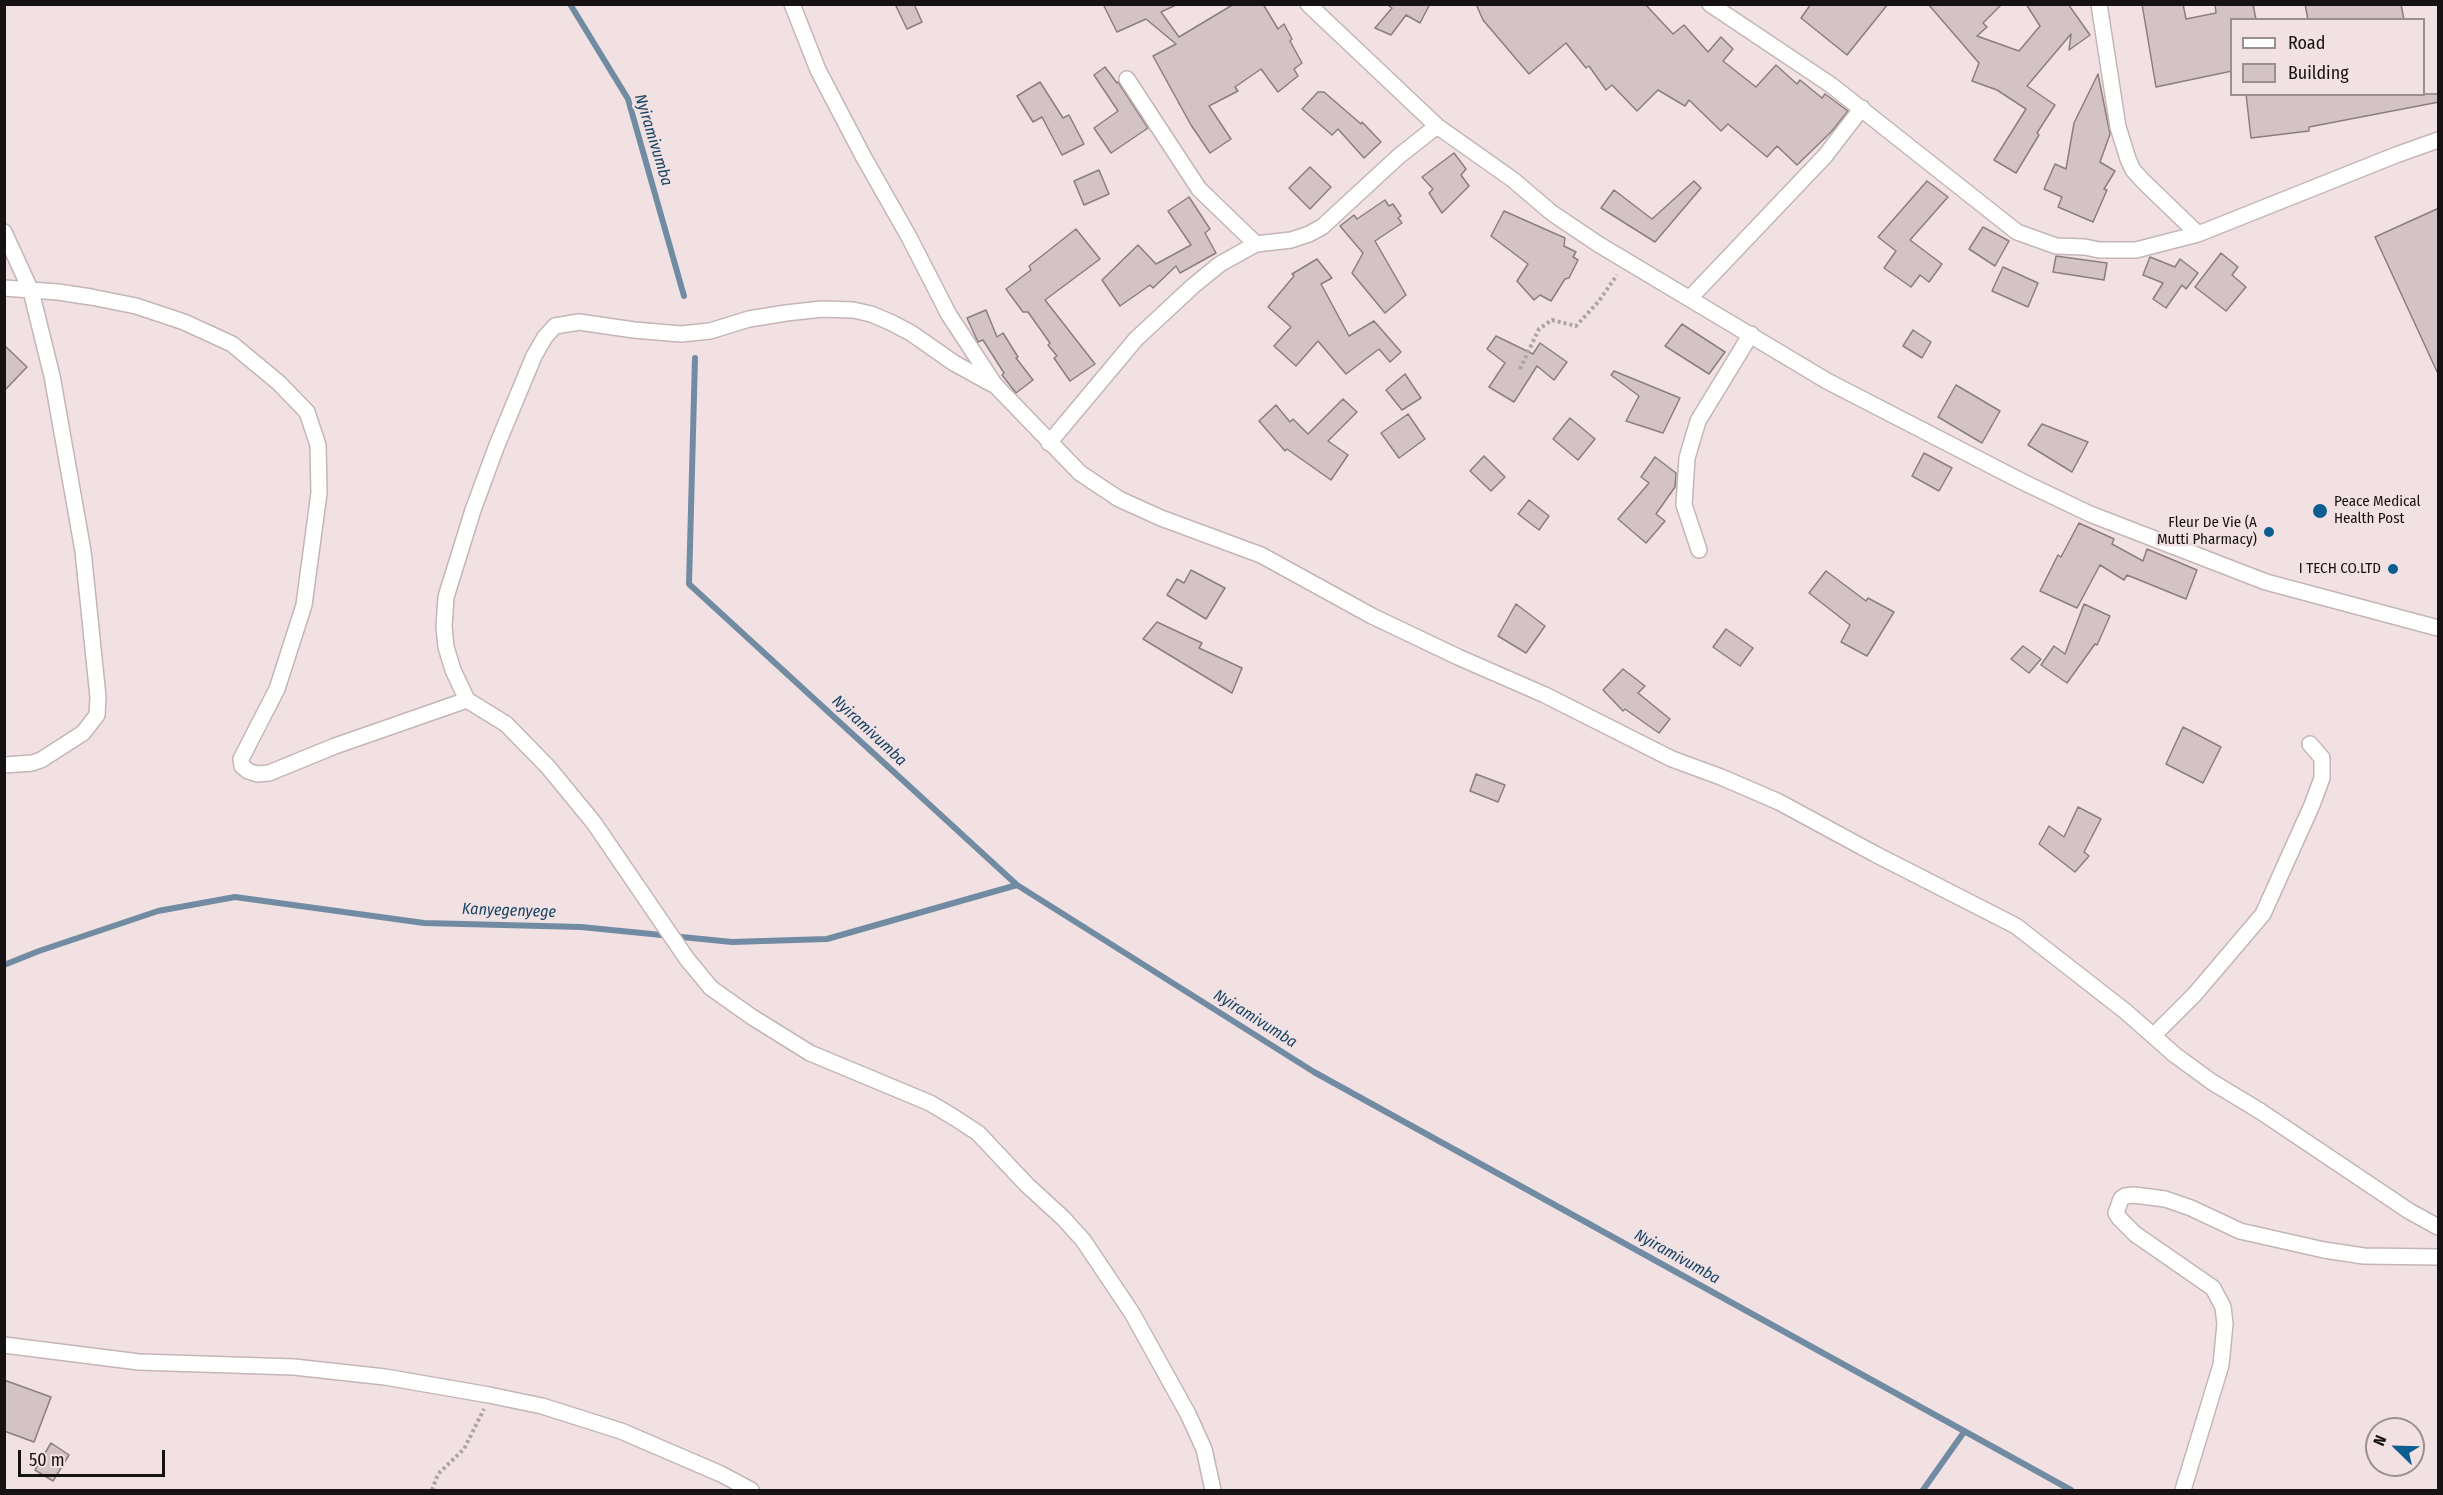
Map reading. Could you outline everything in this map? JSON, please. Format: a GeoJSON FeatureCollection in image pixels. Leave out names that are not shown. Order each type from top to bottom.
{"type":"FeatureCollection","features":[{"type":"Feature","properties":{"kind":"street"},"geometry":{"type":"LineString","coordinates":[[792,4],[818,70],[949,315],[995,385],[1080,473],[1119,499],[1161,518],[1261,555],[1318,588],[1447,652],[1545,695],[1672,759],[1779,802],[2016,926],[2154,1035],[2175,1055],[2212,1082],[2260,1111],[2409,1210],[2439,1227]]}},
{"type":"Feature","properties":{"kind":"street"},"geometry":{"type":"LineString","coordinates":[[1308,4],[1437,126],[1512,179],[1552,213],[1598,244],[1827,381],[1890,415],[2090,514],[2266,582],[2439,628]]}},
{"type":"Feature","properties":{"kind":"street"},"geometry":{"type":"LineString","coordinates":[[1710,4],[1832,85],[2017,232],[2056,246],[2115,251],[2136,250],[2198,234],[2439,140]]}},
{"type":"Feature","properties":{"kind":"street"},"geometry":{"type":"LineString","coordinates":[[2099,4],[2118,127],[2128,159],[2144,182],[2198,234]]}},
{"type":"Feature","properties":{"kind":"street"},"geometry":{"type":"LineString","coordinates":[[1127,79],[1199,189],[1256,244]]}},
{"type":"Feature","properties":{"kind":"street"},"geometry":{"type":"LineString","coordinates":[[1690,298],[1825,156],[1862,108]]}},
{"type":"Feature","properties":{"kind":"street"},"geometry":{"type":"LineString","coordinates":[[1049,443],[1137,339],[1193,286],[1220,264],[1256,244],[1291,240],[1323,226],[1399,156],[1437,126]]}},
{"type":"Feature","properties":{"kind":"street"},"geometry":{"type":"LineString","coordinates":[[4,232],[31,291],[52,376],[84,551],[98,697],[97,715],[83,734],[32,764],[4,765]]}},
{"type":"Feature","properties":{"kind":"street"},"geometry":{"type":"LineString","coordinates":[[4,288],[58,292],[136,306],[184,322],[232,344],[272,376],[307,412],[318,445],[319,493],[304,604],[277,689],[241,759],[242,766],[256,774],[269,772],[335,746],[467,700]]}},
{"type":"Feature","properties":{"kind":"street"},"geometry":{"type":"LineString","coordinates":[[995,385],[954,363],[911,333],[871,314],[853,310],[822,309],[786,313],[749,319],[710,331],[681,334],[579,322],[555,326],[545,337],[534,356],[497,445],[446,597],[444,627],[446,646],[453,670],[467,700],[506,724],[548,767],[594,823],[687,959],[711,988],[810,1053],[930,1103],[955,1118],[978,1133],[1027,1185],[1064,1218],[1083,1240],[1132,1313],[1188,1414],[1204,1449],[1213,1491]]}},
{"type":"Feature","properties":{"kind":"street"},"geometry":{"type":"LineString","coordinates":[[1699,550],[1684,505],[1687,458],[1698,421],[1751,334]]}},
{"type":"Feature","properties":{"kind":"street"},"geometry":{"type":"LineString","coordinates":[[2154,1035],[2195,994],[2263,914],[2322,778],[2322,758],[2310,744]]}},
{"type":"Feature","properties":{"kind":"street"},"geometry":{"type":"LineString","coordinates":[[2182,1491],[2221,1365],[2225,1333],[2223,1307],[2213,1288],[2135,1234],[2120,1219],[2116,1213],[2121,1199],[2134,1195],[2165,1199],[2191,1208],[2240,1231],[2324,1250],[2364,1256],[2439,1257]]}},
{"type":"Feature","properties":{"kind":"street"},"geometry":{"type":"LineString","coordinates":[[4,1345],[139,1362],[294,1367],[385,1377],[489,1395],[542,1406],[621,1431],[721,1474],[751,1491]]}},
{"type":"Feature","properties":{"kind":"path"},"geometry":{"type":"LineString","coordinates":[[1520,369],[1539,329],[1552,320],[1576,326],[1599,301],[1616,275],[1641,268]]}},
{"type":"Feature","properties":{"kind":"path"},"geometry":{"type":"LineString","coordinates":[[432,1491],[438,1474],[464,1449],[481,1421],[489,1395]]}},
{"type":"Feature","properties":{"kind":"building"},"geometry":{"type":"Polygon","coordinates":[[[895,4],[914,4],[922,22],[907,29],[895,4]]]}},
{"type":"Feature","properties":{"kind":"building"},"geometry":{"type":"Polygon","coordinates":[[[1103,4],[1178,4],[1161,12],[1179,37],[1234,4],[1263,4],[1278,29],[1284,24],[1292,39],[1290,41],[1302,63],[1294,69],[1298,76],[1278,92],[1261,69],[1235,87],[1238,91],[1209,106],[1231,139],[1210,153],[1191,125],[1153,56],[1176,44],[1146,19],[1117,32],[1103,4]]]}},
{"type":"Feature","properties":{"kind":"building"},"geometry":{"type":"Polygon","coordinates":[[[1386,4],[1430,4],[1420,23],[1406,15],[1391,35],[1375,28],[1392,8],[1386,4]]]}},
{"type":"Feature","properties":{"kind":"building"},"geometry":{"type":"Polygon","coordinates":[[[1476,4],[1645,4],[1673,34],[1684,25],[1708,52],[1721,37],[1733,49],[1723,61],[1756,87],[1776,65],[1797,84],[1800,80],[1822,98],[1825,94],[1848,111],[1831,132],[1797,165],[1777,146],[1767,157],[1728,124],[1721,131],[1689,100],[1685,106],[1658,90],[1637,111],[1612,85],[1606,90],[1589,66],[1586,68],[1566,43],[1529,74],[1483,20],[1476,4]]]}},
{"type":"Feature","properties":{"kind":"building"},"geometry":{"type":"Polygon","coordinates":[[[1811,4],[1888,4],[1847,55],[1801,18],[1811,4]]]}},
{"type":"Feature","properties":{"kind":"building"},"geometry":{"type":"Polygon","coordinates":[[[1928,4],[2002,4],[1983,23],[1987,27],[1977,36],[2019,51],[2040,26],[2026,4],[2068,4],[2090,35],[2069,50],[2071,34],[2027,86],[2055,105],[2016,173],[1994,160],[2026,109],[1997,90],[1972,81],[1979,63],[1928,4]]]}},
{"type":"Feature","properties":{"kind":"building"},"geometry":{"type":"Polygon","coordinates":[[[2142,4],[2183,4],[2186,19],[2216,13],[2215,4],[2253,4],[2256,18],[2230,18],[2230,71],[2156,87],[2142,4]]]}},
{"type":"Feature","properties":{"kind":"building"},"geometry":{"type":"Polygon","coordinates":[[[2305,4],[2401,4],[2404,18],[2308,18],[2305,4]]]}},
{"type":"Feature","properties":{"kind":"building"},"geometry":{"type":"Polygon","coordinates":[[[1105,67],[1118,82],[1148,128],[1111,153],[1094,128],[1118,111],[1094,75],[1105,67]]]}},
{"type":"Feature","properties":{"kind":"building"},"geometry":{"type":"Polygon","coordinates":[[[2098,74],[2110,134],[2100,162],[2115,171],[2104,189],[2107,190],[2093,222],[2058,207],[2062,197],[2044,189],[2055,164],[2066,169],[2074,123],[2098,74]]]}},
{"type":"Feature","properties":{"kind":"building"},"geometry":{"type":"Polygon","coordinates":[[[1040,82],[1063,118],[1069,115],[1084,144],[1062,155],[1042,117],[1033,122],[1017,96],[1040,82]]]}},
{"type":"Feature","properties":{"kind":"building"},"geometry":{"type":"Polygon","coordinates":[[[1318,92],[1324,92],[1361,124],[1362,122],[1381,142],[1364,158],[1338,129],[1332,135],[1302,109],[1318,92]]]}},
{"type":"Feature","properties":{"kind":"building"},"geometry":{"type":"Polygon","coordinates":[[[2425,94],[2438,94],[2439,102],[2309,127],[2309,131],[2251,138],[2246,96],[2425,96],[2425,94]]]}},
{"type":"Feature","properties":{"kind":"building"},"geometry":{"type":"Polygon","coordinates":[[[1454,153],[1466,169],[1461,175],[1469,186],[1442,213],[1429,193],[1433,189],[1422,177],[1454,153]]]}},
{"type":"Feature","properties":{"kind":"building"},"geometry":{"type":"Polygon","coordinates":[[[1310,167],[1331,187],[1310,209],[1289,188],[1310,167]]]}},
{"type":"Feature","properties":{"kind":"building"},"geometry":{"type":"Polygon","coordinates":[[[1099,170],[1109,194],[1084,205],[1074,181],[1099,170]]]}},
{"type":"Feature","properties":{"kind":"building"},"geometry":{"type":"Polygon","coordinates":[[[1694,181],[1701,188],[1655,242],[1601,208],[1614,190],[1652,219],[1694,181]]]}},
{"type":"Feature","properties":{"kind":"building"},"geometry":{"type":"Polygon","coordinates":[[[1927,181],[1948,197],[1910,240],[1942,264],[1929,282],[1920,275],[1911,287],[1884,268],[1896,251],[1878,237],[1927,181]]]}},
{"type":"Feature","properties":{"kind":"building"},"geometry":{"type":"Polygon","coordinates":[[[1189,197],[1210,229],[1205,233],[1216,253],[1180,273],[1176,266],[1153,288],[1150,285],[1120,306],[1102,280],[1138,245],[1156,264],[1191,245],[1168,211],[1189,197]]]}},
{"type":"Feature","properties":{"kind":"building"},"geometry":{"type":"Polygon","coordinates":[[[1385,200],[1389,206],[1393,204],[1401,216],[1398,218],[1402,223],[1375,241],[1406,295],[1385,313],[1352,273],[1363,253],[1340,226],[1354,215],[1357,219],[1385,200]]]}},
{"type":"Feature","properties":{"kind":"building"},"geometry":{"type":"Polygon","coordinates":[[[2439,208],[2439,376],[2375,237],[2439,208]]]}},
{"type":"Feature","properties":{"kind":"building"},"geometry":{"type":"Polygon","coordinates":[[[1504,211],[1565,238],[1564,246],[1576,252],[1573,257],[1578,260],[1569,278],[1565,279],[1551,301],[1540,295],[1534,300],[1517,281],[1528,264],[1491,236],[1504,211]]]}},
{"type":"Feature","properties":{"kind":"building"},"geometry":{"type":"Polygon","coordinates":[[[1983,227],[2009,241],[1995,266],[1969,249],[1983,227]]]}},
{"type":"Feature","properties":{"kind":"building"},"geometry":{"type":"Polygon","coordinates":[[[1076,229],[1100,259],[1045,300],[1095,364],[1070,381],[1054,358],[1057,356],[1048,345],[1050,343],[1028,312],[1023,312],[1006,289],[1031,270],[1029,266],[1076,229]]]}},
{"type":"Feature","properties":{"kind":"building"},"geometry":{"type":"Polygon","coordinates":[[[2221,253],[2238,267],[2232,275],[2246,287],[2226,311],[2195,287],[2221,253]]]}},
{"type":"Feature","properties":{"kind":"building"},"geometry":{"type":"Polygon","coordinates":[[[2056,256],[2107,263],[2104,280],[2053,272],[2056,256]]]}},
{"type":"Feature","properties":{"kind":"building"},"geometry":{"type":"Polygon","coordinates":[[[2150,257],[2175,267],[2180,259],[2198,273],[2186,289],[2182,285],[2166,308],[2153,299],[2163,283],[2143,275],[2150,257]]]}},
{"type":"Feature","properties":{"kind":"building"},"geometry":{"type":"Polygon","coordinates":[[[1317,259],[1332,278],[1321,284],[1349,336],[1374,321],[1401,352],[1390,362],[1379,349],[1346,374],[1318,341],[1296,366],[1274,346],[1291,327],[1268,307],[1294,276],[1292,274],[1317,259]]]}},
{"type":"Feature","properties":{"kind":"building"},"geometry":{"type":"Polygon","coordinates":[[[2003,267],[2038,283],[2028,307],[1992,291],[2003,267]]]}},
{"type":"Feature","properties":{"kind":"building"},"geometry":{"type":"Polygon","coordinates":[[[986,310],[997,337],[1003,333],[1018,357],[1016,358],[1033,380],[1016,393],[1002,375],[1004,373],[983,340],[978,342],[967,318],[986,310]]]}},
{"type":"Feature","properties":{"kind":"building"},"geometry":{"type":"Polygon","coordinates":[[[1682,324],[1725,352],[1709,374],[1665,346],[1682,324]]]}},
{"type":"Feature","properties":{"kind":"building"},"geometry":{"type":"Polygon","coordinates":[[[1913,330],[1931,342],[1922,358],[1903,346],[1913,330]]]}},
{"type":"Feature","properties":{"kind":"building"},"geometry":{"type":"Polygon","coordinates":[[[1496,336],[1533,354],[1540,343],[1567,362],[1554,380],[1537,366],[1514,402],[1489,387],[1505,363],[1487,349],[1496,336]]]}},
{"type":"Feature","properties":{"kind":"building"},"geometry":{"type":"Polygon","coordinates":[[[4,345],[27,367],[4,391],[4,345]]]}},
{"type":"Feature","properties":{"kind":"building"},"geometry":{"type":"Polygon","coordinates":[[[1614,371],[1680,398],[1663,433],[1626,421],[1639,396],[1611,375],[1614,371]]]}},
{"type":"Feature","properties":{"kind":"building"},"geometry":{"type":"Polygon","coordinates":[[[1405,374],[1421,398],[1402,410],[1386,390],[1405,374]]]}},
{"type":"Feature","properties":{"kind":"building"},"geometry":{"type":"Polygon","coordinates":[[[1956,385],[2000,411],[1982,443],[1938,417],[1956,385]]]}},
{"type":"Feature","properties":{"kind":"building"},"geometry":{"type":"Polygon","coordinates":[[[1343,399],[1357,412],[1328,441],[1348,455],[1331,480],[1287,449],[1285,451],[1259,421],[1276,405],[1290,422],[1293,419],[1308,434],[1343,399]]]}},
{"type":"Feature","properties":{"kind":"building"},"geometry":{"type":"Polygon","coordinates":[[[1408,414],[1425,439],[1399,458],[1381,433],[1408,414]]]}},
{"type":"Feature","properties":{"kind":"building"},"geometry":{"type":"Polygon","coordinates":[[[1570,418],[1595,439],[1578,460],[1553,439],[1570,418]]]}},
{"type":"Feature","properties":{"kind":"building"},"geometry":{"type":"Polygon","coordinates":[[[2042,424],[2088,442],[2072,472],[2028,445],[2042,424]]]}},
{"type":"Feature","properties":{"kind":"building"},"geometry":{"type":"Polygon","coordinates":[[[1924,453],[1952,468],[1939,491],[1912,476],[1924,453]]]}},
{"type":"Feature","properties":{"kind":"building"},"geometry":{"type":"Polygon","coordinates":[[[1484,456],[1505,477],[1491,491],[1470,471],[1484,456]]]}},
{"type":"Feature","properties":{"kind":"building"},"geometry":{"type":"Polygon","coordinates":[[[1655,457],[1676,473],[1675,487],[1656,514],[1665,521],[1646,543],[1618,519],[1649,483],[1641,477],[1655,457]]]}},
{"type":"Feature","properties":{"kind":"building"},"geometry":{"type":"Polygon","coordinates":[[[1529,500],[1549,516],[1539,530],[1518,514],[1529,500]]]}},
{"type":"Feature","properties":{"kind":"building"},"geometry":{"type":"Polygon","coordinates":[[[2079,523],[2114,539],[2112,544],[2143,561],[2147,549],[2197,570],[2186,599],[2127,575],[2124,580],[2100,565],[2077,608],[2040,591],[2058,555],[2061,557],[2079,523]]]}},
{"type":"Feature","properties":{"kind":"building"},"geometry":{"type":"Polygon","coordinates":[[[1191,570],[1225,588],[1206,619],[1167,595],[1177,579],[1184,583],[1191,570]]]}},
{"type":"Feature","properties":{"kind":"building"},"geometry":{"type":"Polygon","coordinates":[[[1826,571],[1866,601],[1868,598],[1894,612],[1867,656],[1841,642],[1850,625],[1809,593],[1826,571]]]}},
{"type":"Feature","properties":{"kind":"building"},"geometry":{"type":"Polygon","coordinates":[[[1516,604],[1545,626],[1526,653],[1498,636],[1516,604]]]}},
{"type":"Feature","properties":{"kind":"building"},"geometry":{"type":"Polygon","coordinates":[[[2084,604],[2110,616],[2097,645],[2095,644],[2067,683],[2041,665],[2054,646],[2065,654],[2084,604]]]}},
{"type":"Feature","properties":{"kind":"building"},"geometry":{"type":"Polygon","coordinates":[[[1157,622],[1202,643],[1199,648],[1242,668],[1232,693],[1143,639],[1157,622]]]}},
{"type":"Feature","properties":{"kind":"building"},"geometry":{"type":"Polygon","coordinates":[[[1726,629],[1753,648],[1740,666],[1713,647],[1726,629]]]}},
{"type":"Feature","properties":{"kind":"building"},"geometry":{"type":"Polygon","coordinates":[[[2023,646],[2041,659],[2029,673],[2011,659],[2023,646]]]}},
{"type":"Feature","properties":{"kind":"building"},"geometry":{"type":"Polygon","coordinates":[[[1623,669],[1645,686],[1638,693],[1670,719],[1659,733],[1625,709],[1623,711],[1603,690],[1623,669]]]}},
{"type":"Feature","properties":{"kind":"building"},"geometry":{"type":"Polygon","coordinates":[[[2183,727],[2221,747],[2203,783],[2166,764],[2183,727]]]}},
{"type":"Feature","properties":{"kind":"building"},"geometry":{"type":"Polygon","coordinates":[[[1476,774],[1505,785],[1498,802],[1470,791],[1476,774]]]}},
{"type":"Feature","properties":{"kind":"building"},"geometry":{"type":"Polygon","coordinates":[[[2078,807],[2101,819],[2084,852],[2089,856],[2075,872],[2039,844],[2049,826],[2064,837],[2078,807]]]}},
{"type":"Feature","properties":{"kind":"building"},"geometry":{"type":"Polygon","coordinates":[[[4,1380],[51,1397],[34,1442],[4,1431],[4,1380]]]}},
{"type":"Feature","properties":{"kind":"building"},"geometry":{"type":"Polygon","coordinates":[[[51,1443],[69,1455],[53,1481],[35,1470],[51,1443]]]}},
{"type":"Feature","properties":{"kind":"waterway","name":"Nyiramivumba"},"geometry":{"type":"LineString","coordinates":[[570,4],[628,99],[684,296]]}},
{"type":"Feature","properties":{"kind":"waterway","name":"Nyiramivumba"},"geometry":{"type":"LineString","coordinates":[[695,358],[689,584],[1017,885],[1314,1072],[2071,1490]]}},
{"type":"Feature","properties":{"kind":"waterway","name":"Kanyegenyege"},"geometry":{"type":"LineString","coordinates":[[4,965],[158,911],[235,897],[424,923],[581,927],[732,942],[827,939],[1017,885]]}},
{"type":"Feature","properties":{"kind":"waterway"},"geometry":{"type":"LineString","coordinates":[[1923,1490],[1964,1432]]}},
{"type":"Feature","properties":{"kind":"place","name":"Peace Medical Health Post"},"geometry":{"type":"Point","coordinates":[2320,511]}},
{"type":"Feature","properties":{"kind":"place","name":"Fleur De Vie (A Mutti Pharmacy)"},"geometry":{"type":"Point","coordinates":[2269,532]}},
{"type":"Feature","properties":{"kind":"place","name":"I TECH CO.LTD"},"geometry":{"type":"Point","coordinates":[2393,569]}}]}
